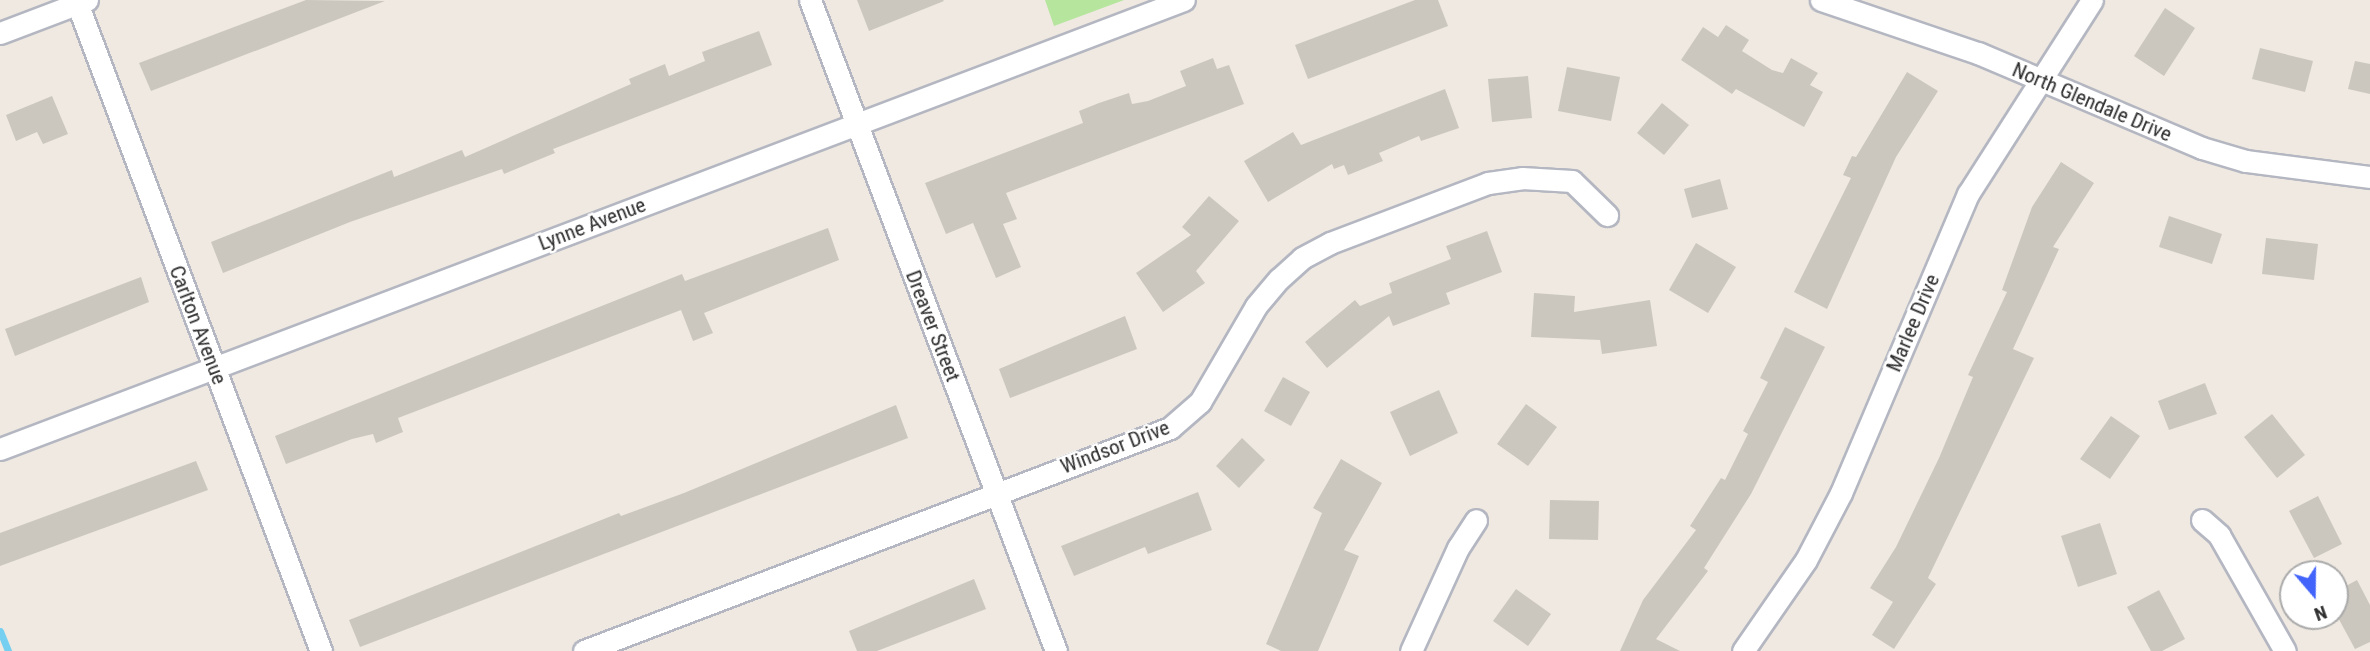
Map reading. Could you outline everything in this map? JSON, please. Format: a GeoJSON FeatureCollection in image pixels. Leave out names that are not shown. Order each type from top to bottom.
{"type":"FeatureCollection","features":[{"type":"Feature","properties":{"kind":"street","name":"Dreaver Street"},"geometry":{"type":"LineString","coordinates":[[810,0],[1056,651]]}},
{"type":"Feature","properties":{"kind":"street","name":"Lynne Avenue"},"geometry":{"type":"LineString","coordinates":[[0,449],[1184,0]]}},
{"type":"Feature","properties":{"kind":"street","name":"North Glendale Drive"},"geometry":{"type":"LineString","coordinates":[[1821,0],[1979,53],[2150,127],[2235,158],[2370,177]]}},
{"type":"Feature","properties":{"kind":"street","name":"Marlee Drive"},"geometry":{"type":"LineString","coordinates":[[1743,651],[1805,560],[1841,493],[1968,194],[2044,81],[2092,0]]}},
{"type":"Feature","properties":{"kind":"street"},"geometry":{"type":"LineString","coordinates":[[0,33],[80,1]]}},
{"type":"Feature","properties":{"kind":"street","name":"Carlton Avenue"},"geometry":{"type":"LineString","coordinates":[[80,1],[321,651]]}},
{"type":"Feature","properties":{"kind":"street","name":"Windsor Drive"},"geometry":{"type":"LineString","coordinates":[[584,651],[1170,428],[1200,402],[1256,306],[1302,258],[1330,243],[1488,183],[1522,178],[1572,181],[1607,215]]}},
{"type":"Feature","properties":{"kind":"street"},"geometry":{"type":"LineString","coordinates":[[1410,651],[1458,548],[1476,520]]}},
{"type":"Feature","properties":{"kind":"street"},"geometry":{"type":"LineString","coordinates":[[2202,520],[2220,535],[2285,651]]}},
{"type":"Feature","properties":{"kind":"green space"},"geometry":{"type":"Polygon","coordinates":[[[1045,0],[1124,0],[1054,26],[1045,0]]]}},
{"type":"Feature","properties":{"kind":"building"},"geometry":{"type":"Polygon","coordinates":[[[306,0],[385,1],[151,91],[139,63],[306,0]]]}},
{"type":"Feature","properties":{"kind":"building"},"geometry":{"type":"Polygon","coordinates":[[[857,0],[943,0],[944,1],[869,31],[857,0]]]}},
{"type":"Feature","properties":{"kind":"building"},"geometry":{"type":"Polygon","coordinates":[[[1415,0],[1438,0],[1448,26],[1308,79],[1295,45],[1415,0]]]}},
{"type":"Feature","properties":{"kind":"building"},"geometry":{"type":"Polygon","coordinates":[[[2165,8],[2195,28],[2164,76],[2134,56],[2165,8]]]}},
{"type":"Feature","properties":{"kind":"building"},"geometry":{"type":"Polygon","coordinates":[[[1726,25],[1749,40],[1742,51],[1772,70],[1783,73],[1791,58],[1818,73],[1810,85],[1823,92],[1804,127],[1736,89],[1732,94],[1681,60],[1703,27],[1718,37],[1726,25]]]}},
{"type":"Feature","properties":{"kind":"building"},"geometry":{"type":"Polygon","coordinates":[[[759,31],[772,65],[553,149],[555,153],[504,174],[502,169],[350,222],[223,273],[211,242],[392,170],[394,177],[462,150],[465,157],[631,84],[629,79],[665,64],[669,76],[705,61],[702,52],[759,31]]]}},
{"type":"Feature","properties":{"kind":"building"},"geometry":{"type":"Polygon","coordinates":[[[2260,48],[2313,61],[2305,92],[2252,79],[2260,48]]]}},
{"type":"Feature","properties":{"kind":"building"},"geometry":{"type":"Polygon","coordinates":[[[1213,58],[1217,69],[1229,65],[1244,104],[1006,193],[1017,219],[1003,224],[1021,267],[996,278],[973,223],[946,234],[925,183],[1083,123],[1079,111],[1099,103],[1129,93],[1132,104],[1148,101],[1186,86],[1180,71],[1213,58]]]}},
{"type":"Feature","properties":{"kind":"building"},"geometry":{"type":"Polygon","coordinates":[[[2355,61],[2370,64],[2370,94],[2348,89],[2355,61]]]}},
{"type":"Feature","properties":{"kind":"building"},"geometry":{"type":"Polygon","coordinates":[[[1567,67],[1620,77],[1611,121],[1558,111],[1567,67]]]}},
{"type":"Feature","properties":{"kind":"building"},"geometry":{"type":"Polygon","coordinates":[[[1907,72],[1938,91],[1896,157],[1827,309],[1794,292],[1851,178],[1843,175],[1852,156],[1856,157],[1907,72]]]}},
{"type":"Feature","properties":{"kind":"building"},"geometry":{"type":"Polygon","coordinates":[[[1528,76],[1532,118],[1492,122],[1488,79],[1528,76]]]}},
{"type":"Feature","properties":{"kind":"building"},"geometry":{"type":"Polygon","coordinates":[[[1445,89],[1459,128],[1421,141],[1419,136],[1379,153],[1383,161],[1348,175],[1344,165],[1334,169],[1332,164],[1268,202],[1244,161],[1293,132],[1301,145],[1445,89]]]}},
{"type":"Feature","properties":{"kind":"building"},"geometry":{"type":"Polygon","coordinates":[[[52,96],[68,134],[43,144],[37,132],[16,141],[6,115],[52,96]]]}},
{"type":"Feature","properties":{"kind":"building"},"geometry":{"type":"Polygon","coordinates":[[[1662,103],[1689,125],[1664,155],[1637,133],[1662,103]]]}},
{"type":"Feature","properties":{"kind":"building"},"geometry":{"type":"Polygon","coordinates":[[[2061,162],[2094,183],[2053,247],[2059,249],[2013,349],[2034,358],[1928,578],[1936,584],[1894,649],[1872,635],[1893,602],[1870,588],[1896,547],[1939,458],[1973,377],[1968,375],[2007,292],[2002,290],[2032,207],[2061,162]]]}},
{"type":"Feature","properties":{"kind":"building"},"geometry":{"type":"Polygon","coordinates":[[[1720,179],[1728,209],[1692,218],[1684,189],[1720,179]]]}},
{"type":"Feature","properties":{"kind":"building"},"geometry":{"type":"Polygon","coordinates":[[[1209,196],[1239,221],[1196,271],[1205,283],[1163,312],[1136,273],[1191,235],[1182,227],[1209,196]]]}},
{"type":"Feature","properties":{"kind":"building"},"geometry":{"type":"Polygon","coordinates":[[[2169,216],[2222,234],[2212,264],[2159,247],[2169,216]]]}},
{"type":"Feature","properties":{"kind":"building"},"geometry":{"type":"Polygon","coordinates":[[[828,228],[839,260],[704,313],[713,333],[693,341],[681,310],[398,418],[403,432],[376,443],[373,434],[352,439],[286,464],[275,436],[682,274],[685,281],[828,228]]]}},
{"type":"Feature","properties":{"kind":"building"},"geometry":{"type":"Polygon","coordinates":[[[1487,231],[1502,272],[1446,293],[1450,304],[1393,326],[1389,316],[1327,368],[1305,342],[1355,300],[1360,306],[1392,293],[1389,283],[1451,259],[1446,246],[1487,231]]]}},
{"type":"Feature","properties":{"kind":"building"},"geometry":{"type":"Polygon","coordinates":[[[2266,238],[2318,244],[2314,280],[2262,274],[2266,238]]]}},
{"type":"Feature","properties":{"kind":"building"},"geometry":{"type":"Polygon","coordinates":[[[1696,243],[1736,267],[1708,313],[1669,290],[1696,243]]]}},
{"type":"Feature","properties":{"kind":"building"},"geometry":{"type":"Polygon","coordinates":[[[141,277],[149,302],[15,356],[5,329],[141,277]]]}},
{"type":"Feature","properties":{"kind":"building"},"geometry":{"type":"Polygon","coordinates":[[[1534,293],[1575,296],[1574,312],[1650,300],[1657,346],[1602,354],[1600,340],[1531,337],[1534,293]]]}},
{"type":"Feature","properties":{"kind":"building"},"geometry":{"type":"Polygon","coordinates":[[[1125,316],[1137,349],[1010,398],[999,369],[1125,316]]]}},
{"type":"Feature","properties":{"kind":"building"},"geometry":{"type":"Polygon","coordinates":[[[1785,327],[1825,347],[1751,494],[1704,568],[1708,571],[1656,639],[1680,651],[1620,651],[1643,600],[1696,530],[1690,526],[1721,478],[1725,480],[1748,434],[1743,431],[1768,382],[1760,378],[1785,327]]]}},
{"type":"Feature","properties":{"kind":"building"},"geometry":{"type":"Polygon","coordinates":[[[1283,377],[1310,392],[1291,426],[1264,411],[1283,377]]]}},
{"type":"Feature","properties":{"kind":"building"},"geometry":{"type":"Polygon","coordinates":[[[2205,383],[2217,414],[2169,430],[2158,401],[2205,383]]]}},
{"type":"Feature","properties":{"kind":"building"},"geometry":{"type":"Polygon","coordinates":[[[1439,390],[1458,433],[1410,456],[1390,412],[1439,390]]]}},
{"type":"Feature","properties":{"kind":"building"},"geometry":{"type":"Polygon","coordinates":[[[1526,404],[1557,427],[1528,466],[1497,444],[1526,404]]]}},
{"type":"Feature","properties":{"kind":"building"},"geometry":{"type":"Polygon","coordinates":[[[896,405],[908,438],[360,647],[349,620],[619,513],[621,516],[684,493],[896,405]]]}},
{"type":"Feature","properties":{"kind":"building"},"geometry":{"type":"Polygon","coordinates":[[[2272,414],[2305,455],[2277,478],[2244,437],[2272,414]]]}},
{"type":"Feature","properties":{"kind":"building"},"geometry":{"type":"Polygon","coordinates":[[[2111,416],[2140,436],[2110,479],[2080,459],[2111,416]]]}},
{"type":"Feature","properties":{"kind":"building"},"geometry":{"type":"Polygon","coordinates":[[[1242,438],[1265,460],[1239,488],[1216,466],[1242,438]]]}},
{"type":"Feature","properties":{"kind":"building"},"geometry":{"type":"Polygon","coordinates":[[[1341,459],[1382,483],[1344,550],[1359,556],[1318,651],[1281,651],[1266,644],[1322,513],[1313,508],[1341,459]]]}},
{"type":"Feature","properties":{"kind":"building"},"geometry":{"type":"Polygon","coordinates":[[[196,461],[208,490],[0,566],[0,533],[196,461]]]}},
{"type":"Feature","properties":{"kind":"building"},"geometry":{"type":"Polygon","coordinates":[[[1198,492],[1212,530],[1148,554],[1145,547],[1074,576],[1061,546],[1198,492]]]}},
{"type":"Feature","properties":{"kind":"building"},"geometry":{"type":"Polygon","coordinates":[[[2318,496],[2342,544],[2314,558],[2289,511],[2318,496]]]}},
{"type":"Feature","properties":{"kind":"building"},"geometry":{"type":"Polygon","coordinates":[[[1550,500],[1599,501],[1598,540],[1549,539],[1550,500]]]}},
{"type":"Feature","properties":{"kind":"building"},"geometry":{"type":"Polygon","coordinates":[[[2100,523],[2117,574],[2078,587],[2061,536],[2100,523]]]}},
{"type":"Feature","properties":{"kind":"building"},"geometry":{"type":"Polygon","coordinates":[[[974,579],[986,609],[877,651],[857,651],[849,631],[974,579]]]}},
{"type":"Feature","properties":{"kind":"building"},"geometry":{"type":"Polygon","coordinates":[[[2357,580],[2370,605],[2370,642],[2355,649],[2345,630],[2349,630],[2349,584],[2357,580]]]}},
{"type":"Feature","properties":{"kind":"building"},"geometry":{"type":"Polygon","coordinates":[[[1516,589],[1551,614],[1528,646],[1493,621],[1516,589]]]}},
{"type":"Feature","properties":{"kind":"building"},"geometry":{"type":"Polygon","coordinates":[[[2159,590],[2185,639],[2162,651],[2151,651],[2127,607],[2159,590]]]}},
{"type":"Feature","properties":{"kind":"waterway"},"geometry":{"type":"LineString","coordinates":[[0,631],[8,651]]}}]}
